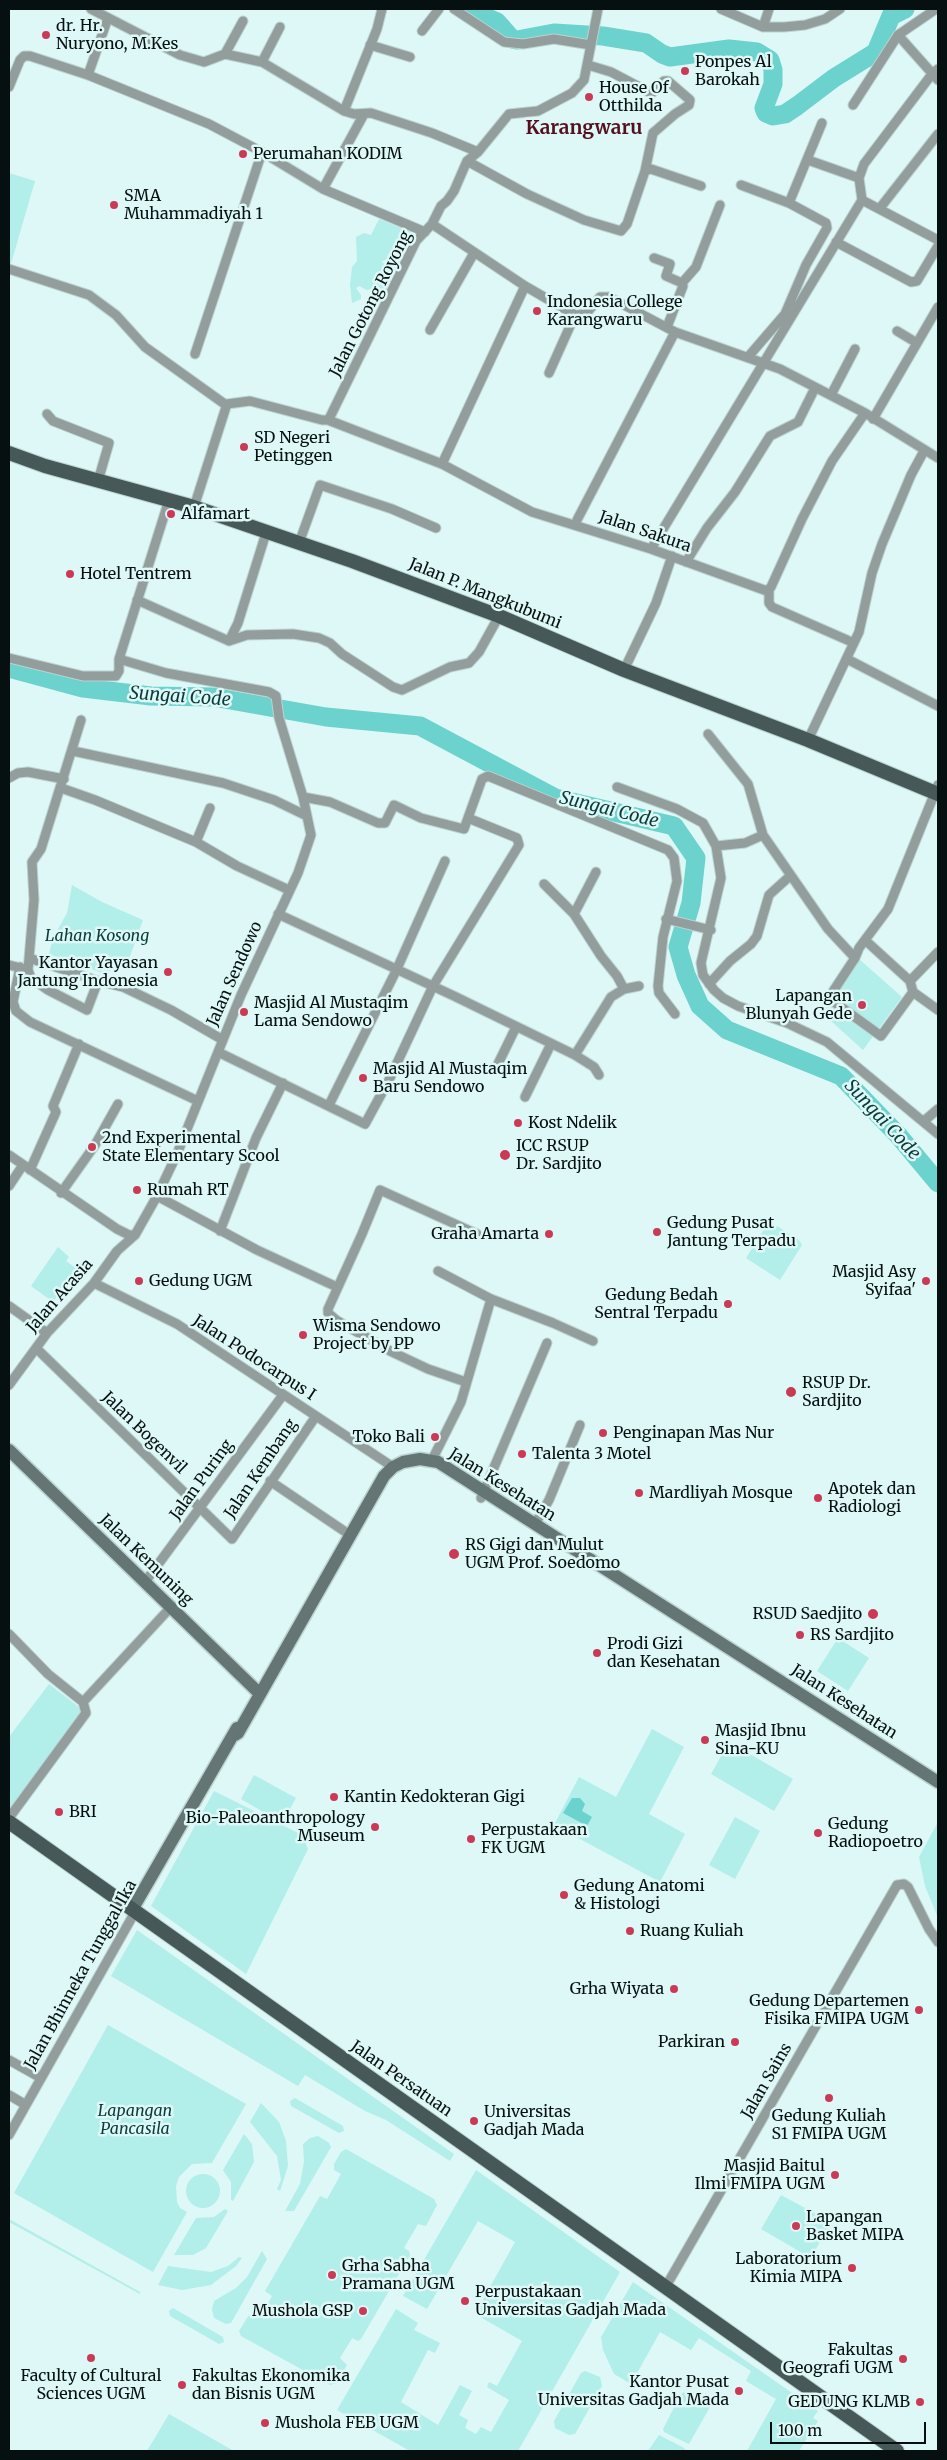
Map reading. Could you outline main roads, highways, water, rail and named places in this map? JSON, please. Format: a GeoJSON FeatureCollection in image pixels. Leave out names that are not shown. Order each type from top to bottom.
{"type":"FeatureCollection","features":[{"type":"Feature","properties":{"kind":"main road","name":"Jalan P. Mangkubumi"},"geometry":{"type":"LineString","coordinates":[[9,453],[98,481],[194,507],[299,543],[499,616],[624,670],[937,790]]}},
{"type":"Feature","properties":{"kind":"main road","name":"Jalan Persatuan"},"geometry":{"type":"LineString","coordinates":[[9,1822],[897,2451]]}},
{"type":"Feature","properties":{"kind":"waterway"},"geometry":{"type":"LineString","coordinates":[[467,9],[497,22],[512,39],[517,40],[554,33],[603,36],[646,43],[670,57],[729,49],[757,52],[770,60],[773,70],[773,84],[764,108],[766,113],[773,116],[785,114],[834,78],[876,52],[891,16],[905,9]]}},
{"type":"Feature","properties":{"kind":"waterway","name":"Sungai Code"},"geometry":{"type":"LineString","coordinates":[[9,668],[83,688],[151,696],[213,697],[326,717],[420,726],[555,798],[674,826],[696,858],[691,903],[678,947],[686,975],[700,1006],[727,1030],[841,1076],[898,1135],[938,1183]]}},
{"type":"Feature","properties":{"kind":"place","name":"dr. Hr. Nuryono, M.Kes"},"geometry":{"type":"Point","coordinates":[46,35]}},
{"type":"Feature","properties":{"kind":"place","name":"Ponpes Al Barokah"},"geometry":{"type":"Point","coordinates":[685,71]}},
{"type":"Feature","properties":{"kind":"place","name":"House Of Otthilda"},"geometry":{"type":"Point","coordinates":[589,97]}},
{"type":"Feature","properties":{"kind":"place","name":"Perumahan KODIM"},"geometry":{"type":"Point","coordinates":[243,154]}},
{"type":"Feature","properties":{"kind":"place","name":"SMA Muhammadiyah 1"},"geometry":{"type":"Point","coordinates":[114,205]}},
{"type":"Feature","properties":{"kind":"place","name":"Indonesia College Karangwaru"},"geometry":{"type":"Point","coordinates":[537,311]}},
{"type":"Feature","properties":{"kind":"place","name":"SD Negeri Petinggen"},"geometry":{"type":"Point","coordinates":[244,447]}},
{"type":"Feature","properties":{"kind":"place","name":"Alfamart"},"geometry":{"type":"Point","coordinates":[171,514]}},
{"type":"Feature","properties":{"kind":"place","name":"Hotel Tentrem"},"geometry":{"type":"Point","coordinates":[70,574]}},
{"type":"Feature","properties":{"kind":"place","name":"Kantor Yayasan Jantung Indonesia"},"geometry":{"type":"Point","coordinates":[168,972]}},
{"type":"Feature","properties":{"kind":"place","name":"Lapangan Blunyah Gede"},"geometry":{"type":"Point","coordinates":[862,1005]}},
{"type":"Feature","properties":{"kind":"place","name":"Masjid Al Mustaqim Lama Sendowo"},"geometry":{"type":"Point","coordinates":[244,1012]}},
{"type":"Feature","properties":{"kind":"place","name":"Masjid Al Mustaqim Baru Sendowo"},"geometry":{"type":"Point","coordinates":[363,1078]}},
{"type":"Feature","properties":{"kind":"place","name":"Kost Ndelik"},"geometry":{"type":"Point","coordinates":[518,1123]}},
{"type":"Feature","properties":{"kind":"place","name":"2nd Experimental State Elementary Scool"},"geometry":{"type":"Point","coordinates":[92,1147]}},
{"type":"Feature","properties":{"kind":"place","name":"ICC RSUP Dr. Sardjito"},"geometry":{"type":"Point","coordinates":[505,1155]}},
{"type":"Feature","properties":{"kind":"place","name":"Rumah RT"},"geometry":{"type":"Point","coordinates":[137,1190]}},
{"type":"Feature","properties":{"kind":"place","name":"Gedung Pusat Jantung Terpadu"},"geometry":{"type":"Point","coordinates":[657,1232]}},
{"type":"Feature","properties":{"kind":"place","name":"Graha Amarta"},"geometry":{"type":"Point","coordinates":[549,1234]}},
{"type":"Feature","properties":{"kind":"place","name":"Gedung UGM"},"geometry":{"type":"Point","coordinates":[139,1281]}},
{"type":"Feature","properties":{"kind":"place","name":"Masjid Asy Syifaa'"},"geometry":{"type":"Point","coordinates":[926,1281]}},
{"type":"Feature","properties":{"kind":"place","name":"Gedung Bedah Sentral Terpadu"},"geometry":{"type":"Point","coordinates":[728,1304]}},
{"type":"Feature","properties":{"kind":"place","name":"Wisma Sendowo Project by PP"},"geometry":{"type":"Point","coordinates":[303,1335]}},
{"type":"Feature","properties":{"kind":"place","name":"RSUP Dr. Sardjito"},"geometry":{"type":"Point","coordinates":[791,1392]}},
{"type":"Feature","properties":{"kind":"place","name":"Penginapan Mas Nur"},"geometry":{"type":"Point","coordinates":[603,1433]}},
{"type":"Feature","properties":{"kind":"place","name":"Toko Bali"},"geometry":{"type":"Point","coordinates":[435,1437]}},
{"type":"Feature","properties":{"kind":"place","name":"Talenta 3 Motel"},"geometry":{"type":"Point","coordinates":[522,1454]}},
{"type":"Feature","properties":{"kind":"place","name":"Mardliyah Mosque"},"geometry":{"type":"Point","coordinates":[639,1493]}},
{"type":"Feature","properties":{"kind":"place","name":"Apotek dan Radiologi"},"geometry":{"type":"Point","coordinates":[818,1498]}},
{"type":"Feature","properties":{"kind":"place","name":"RS Gigi dan Mulut UGM Prof. Soedomo"},"geometry":{"type":"Point","coordinates":[454,1554]}},
{"type":"Feature","properties":{"kind":"place","name":"RSUD Saedjito"},"geometry":{"type":"Point","coordinates":[873,1614]}},
{"type":"Feature","properties":{"kind":"place","name":"RS Sardjito"},"geometry":{"type":"Point","coordinates":[800,1635]}},
{"type":"Feature","properties":{"kind":"place","name":"Prodi Gizi dan Kesehatan"},"geometry":{"type":"Point","coordinates":[597,1653]}},
{"type":"Feature","properties":{"kind":"place","name":"Masjid Ibnu Sina-KU"},"geometry":{"type":"Point","coordinates":[705,1740]}},
{"type":"Feature","properties":{"kind":"place","name":"Kantin Kedokteran Gigi"},"geometry":{"type":"Point","coordinates":[334,1797]}},
{"type":"Feature","properties":{"kind":"place","name":"BRI"},"geometry":{"type":"Point","coordinates":[59,1812]}},
{"type":"Feature","properties":{"kind":"place","name":"Bio-Paleoanthropology Museum"},"geometry":{"type":"Point","coordinates":[375,1827]}},
{"type":"Feature","properties":{"kind":"place","name":"Gedung Radiopoetro"},"geometry":{"type":"Point","coordinates":[818,1833]}},
{"type":"Feature","properties":{"kind":"place","name":"Perpustakaan FK UGM"},"geometry":{"type":"Point","coordinates":[471,1839]}},
{"type":"Feature","properties":{"kind":"place","name":"Gedung Anatomi & Histologi"},"geometry":{"type":"Point","coordinates":[564,1895]}},
{"type":"Feature","properties":{"kind":"place","name":"Ruang Kuliah"},"geometry":{"type":"Point","coordinates":[630,1931]}},
{"type":"Feature","properties":{"kind":"place","name":"Grha Wiyata"},"geometry":{"type":"Point","coordinates":[674,1989]}},
{"type":"Feature","properties":{"kind":"place","name":"Gedung Departemen Fisika FMIPA UGM"},"geometry":{"type":"Point","coordinates":[919,2010]}},
{"type":"Feature","properties":{"kind":"place","name":"Parkiran"},"geometry":{"type":"Point","coordinates":[735,2042]}},
{"type":"Feature","properties":{"kind":"place","name":"Gedung Kuliah S1 FMIPA UGM"},"geometry":{"type":"Point","coordinates":[829,2098]}},
{"type":"Feature","properties":{"kind":"place","name":"Universitas Gadjah Mada"},"geometry":{"type":"Point","coordinates":[474,2121]}},
{"type":"Feature","properties":{"kind":"place","name":"Masjid Baitul Ilmi FMIPA UGM"},"geometry":{"type":"Point","coordinates":[835,2175]}},
{"type":"Feature","properties":{"kind":"place","name":"Lapangan Basket MIPA"},"geometry":{"type":"Point","coordinates":[796,2226]}},
{"type":"Feature","properties":{"kind":"place","name":"Laboratorium Kimia MIPA"},"geometry":{"type":"Point","coordinates":[852,2268]}},
{"type":"Feature","properties":{"kind":"place","name":"Grha Sabha Pramana UGM"},"geometry":{"type":"Point","coordinates":[332,2275]}},
{"type":"Feature","properties":{"kind":"place","name":"Perpustakaan Universitas Gadjah Mada"},"geometry":{"type":"Point","coordinates":[465,2301]}},
{"type":"Feature","properties":{"kind":"place","name":"Mushola GSP"},"geometry":{"type":"Point","coordinates":[363,2311]}},
{"type":"Feature","properties":{"kind":"place","name":"Faculty of Cultural Sciences UGM"},"geometry":{"type":"Point","coordinates":[91,2358]}},
{"type":"Feature","properties":{"kind":"place","name":"Fakultas Geografi UGM"},"geometry":{"type":"Point","coordinates":[903,2359]}},
{"type":"Feature","properties":{"kind":"place","name":"Fakultas Ekonomika dan Bisnis UGM"},"geometry":{"type":"Point","coordinates":[182,2385]}},
{"type":"Feature","properties":{"kind":"place","name":"Kantor Pusat Universitas Gadjah Mada"},"geometry":{"type":"Point","coordinates":[739,2391]}},
{"type":"Feature","properties":{"kind":"place","name":"GEDUNG KLMB"},"geometry":{"type":"Point","coordinates":[920,2402]}},
{"type":"Feature","properties":{"kind":"place","name":"Mushola FEB UGM"},"geometry":{"type":"Point","coordinates":[265,2423]}},
{"type":"Feature","properties":{"kind":"district","name":"Karangwaru"},"geometry":{"type":"Point","coordinates":[584,129]}},
{"type":"Feature","properties":{"kind":"park label","name":"Lahan Kosong"},"geometry":{"type":"Point","coordinates":[97,936]}},
{"type":"Feature","properties":{"kind":"park label","name":"Lapangan Pancasila"},"geometry":{"type":"Point","coordinates":[135,2120]}}]}
